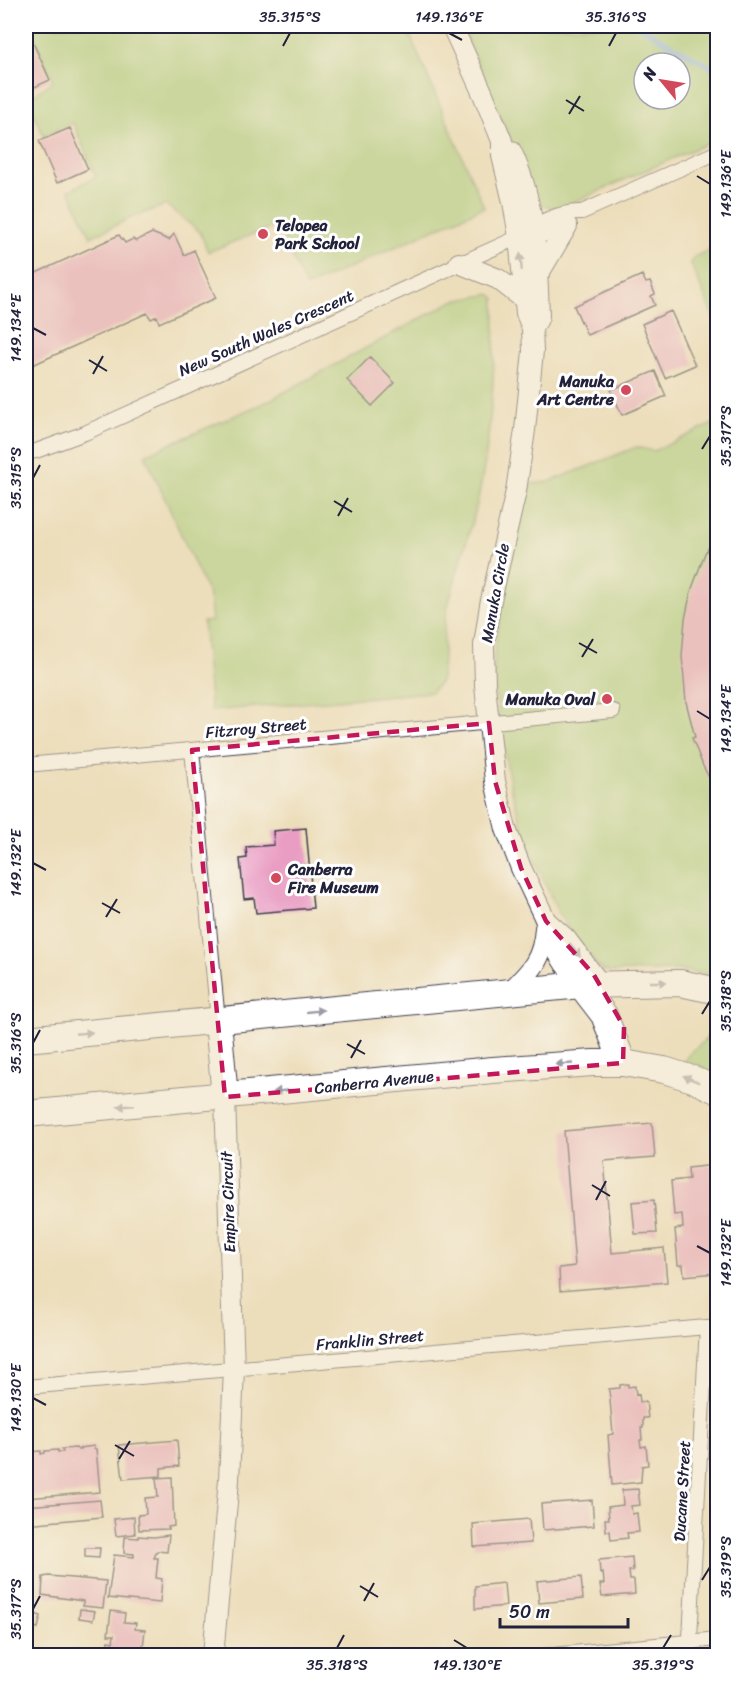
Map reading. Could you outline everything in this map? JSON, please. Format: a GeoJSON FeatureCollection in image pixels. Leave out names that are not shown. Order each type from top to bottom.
{"type":"FeatureCollection","features":[{"type":"Feature","properties":{"kind":"highway"},"geometry":{"type":"LineString","coordinates":[[26,1039],[590,985],[680,982],[717,991]]}},
{"type":"Feature","properties":{"kind":"highway"},"geometry":{"type":"LineString","coordinates":[[590,985],[618,1014],[624,1027],[623,1063]]}},
{"type":"Feature","properties":{"kind":"highway","name":"Empire Circuit"},"geometry":{"type":"LineString","coordinates":[[218,1021],[225,1097]]}},
{"type":"Feature","properties":{"kind":"highway","name":"Canberra Avenue"},"geometry":{"type":"LineString","coordinates":[[26,1114],[225,1097],[555,1064],[623,1063],[678,1073],[717,1091]]}},
{"type":"Feature","properties":{"kind":"street"},"geometry":{"type":"LineString","coordinates":[[452,26],[483,94],[501,141],[511,152],[514,160],[529,233]]}},
{"type":"Feature","properties":{"kind":"street","name":"New South Wales Crescent"},"geometry":{"type":"LineString","coordinates":[[26,453],[85,433],[574,212],[582,212],[717,152]]}},
{"type":"Feature","properties":{"kind":"street","name":"New South Wales Crescent"},"geometry":{"type":"LineString","coordinates":[[529,233],[567,226],[576,222],[582,212]]}},
{"type":"Feature","properties":{"kind":"street"},"geometry":{"type":"LineString","coordinates":[[537,277],[567,226]]}},
{"type":"Feature","properties":{"kind":"street","name":"Manuka Circle"},"geometry":{"type":"LineString","coordinates":[[529,233],[537,277],[539,316],[532,328]]}},
{"type":"Feature","properties":{"kind":"street","name":"Manuka Circle"},"geometry":{"type":"LineString","coordinates":[[529,233],[525,300],[526,313],[532,328],[533,351],[516,491],[490,605],[484,645],[489,723],[495,781],[506,829],[521,868],[546,921],[566,939],[590,985]]}},
{"type":"Feature","properties":{"kind":"street"},"geometry":{"type":"LineString","coordinates":[[459,264],[498,279],[525,300]]}},
{"type":"Feature","properties":{"kind":"street","name":"Fitzroy Street"},"geometry":{"type":"LineString","coordinates":[[26,765],[613,711]]}},
{"type":"Feature","properties":{"kind":"street","name":"Empire Circuit"},"geometry":{"type":"LineString","coordinates":[[192,750],[218,1021]]}},
{"type":"Feature","properties":{"kind":"street"},"geometry":{"type":"LineString","coordinates":[[510,992],[528,974],[541,955],[546,921]]}},
{"type":"Feature","properties":{"kind":"street","name":"Empire Circuit"},"geometry":{"type":"LineString","coordinates":[[213,1656],[229,1480],[234,1369],[225,1097]]}},
{"type":"Feature","properties":{"kind":"street","name":"Franklin Street"},"geometry":{"type":"LineString","coordinates":[[26,1387],[712,1327]]}},
{"type":"Feature","properties":{"kind":"street","name":"Ducane Street"},"geometry":{"type":"LineString","coordinates":[[690,1648],[712,1327]]}},
{"type":"Feature","properties":{"kind":"street"},"geometry":{"type":"LineString","coordinates":[[542,1656],[690,1648],[717,1639]]}},
{"type":"Feature","properties":{"kind":"highlighted area"},"geometry":{"type":"Polygon","coordinates":[[[489,723],[495,781],[521,868],[546,921],[594,975],[624,1027],[623,1063],[225,1097],[192,750],[489,723]]]}},
{"type":"Feature","properties":{"kind":"green space"},"geometry":{"type":"Polygon","coordinates":[[[26,26],[406,26],[484,207],[306,287],[277,225],[208,252],[200,232],[166,205],[133,217],[91,237],[69,190],[96,177],[73,123],[43,136],[28,99],[53,81],[32,33],[26,36],[26,26]]]}},
{"type":"Feature","properties":{"kind":"green space"},"geometry":{"type":"Polygon","coordinates":[[[461,26],[717,26],[717,139],[563,207],[543,205],[537,201],[461,26]]]}},
{"type":"Feature","properties":{"kind":"green space"},"geometry":{"type":"Polygon","coordinates":[[[717,246],[717,326],[691,264],[694,257],[717,246]]]}},
{"type":"Feature","properties":{"kind":"green space"},"geometry":{"type":"Polygon","coordinates":[[[490,294],[495,298],[494,349],[492,401],[486,453],[477,504],[446,615],[440,683],[431,692],[211,711],[203,622],[212,621],[209,596],[145,455],[268,401],[453,301],[490,294]]]}},
{"type":"Feature","properties":{"kind":"green space","name":"Manuka Oval"},"geometry":{"type":"Polygon","coordinates":[[[717,422],[717,976],[679,970],[608,972],[602,970],[575,940],[559,914],[527,844],[511,788],[494,683],[494,656],[502,592],[522,510],[531,484],[549,482],[636,447],[654,451],[717,422]]]}},
{"type":"Feature","properties":{"kind":"green space"},"geometry":{"type":"Polygon","coordinates":[[[717,1021],[717,1080],[685,1065],[684,1062],[688,1055],[706,1039],[717,1021]]]}},
{"type":"Feature","properties":{"kind":"building"},"geometry":{"type":"Polygon","coordinates":[[[31,38],[50,80],[26,91],[26,40],[31,38]]]}},
{"type":"Feature","properties":{"kind":"building"},"geometry":{"type":"Polygon","coordinates":[[[26,107],[33,123],[26,126],[26,107]]]}},
{"type":"Feature","properties":{"kind":"building"},"geometry":{"type":"Polygon","coordinates":[[[70,128],[88,169],[57,183],[39,141],[70,128]]]}},
{"type":"Feature","properties":{"kind":"building"},"geometry":{"type":"Polygon","coordinates":[[[152,233],[169,240],[174,234],[184,255],[194,250],[216,298],[159,323],[157,316],[151,319],[147,313],[26,368],[26,270],[31,268],[34,274],[119,235],[125,243],[133,239],[136,241],[152,233]]]}},
{"type":"Feature","properties":{"kind":"building"},"geometry":{"type":"Polygon","coordinates":[[[642,275],[646,283],[650,282],[655,294],[651,296],[655,305],[587,335],[574,306],[642,275]]]}},
{"type":"Feature","properties":{"kind":"building"},"geometry":{"type":"Polygon","coordinates":[[[671,311],[695,365],[665,378],[642,324],[671,311]]]}},
{"type":"Feature","properties":{"kind":"building"},"geometry":{"type":"Polygon","coordinates":[[[370,357],[395,383],[372,406],[347,380],[370,357]]]}},
{"type":"Feature","properties":{"kind":"building"},"geometry":{"type":"Polygon","coordinates":[[[655,371],[666,396],[622,415],[611,390],[655,371]]]}},
{"type":"Feature","properties":{"kind":"building"},"geometry":{"type":"Polygon","coordinates":[[[717,535],[717,793],[692,738],[695,737],[686,702],[682,656],[685,619],[691,591],[705,553],[717,535]]]}},
{"type":"Feature","properties":{"kind":"building","name":"Canberra Fire Museum"},"geometry":{"type":"Polygon","coordinates":[[[306,828],[313,908],[256,913],[254,898],[244,899],[240,859],[247,858],[246,847],[274,845],[273,831],[306,828]]]}},
{"type":"Feature","properties":{"kind":"building"},"geometry":{"type":"Polygon","coordinates":[[[652,1123],[655,1157],[604,1161],[612,1253],[664,1248],[667,1282],[560,1291],[559,1268],[575,1266],[564,1131],[652,1123]]]}},
{"type":"Feature","properties":{"kind":"building"},"geometry":{"type":"Polygon","coordinates":[[[715,1165],[717,1273],[684,1276],[683,1265],[678,1265],[675,1229],[683,1228],[682,1214],[674,1215],[671,1181],[689,1179],[688,1168],[715,1165]]]}},
{"type":"Feature","properties":{"kind":"building"},"geometry":{"type":"Polygon","coordinates":[[[654,1200],[657,1233],[635,1234],[632,1202],[654,1200]]]}},
{"type":"Feature","properties":{"kind":"building"},"geometry":{"type":"Polygon","coordinates":[[[628,1384],[628,1387],[635,1386],[640,1402],[646,1401],[648,1418],[643,1418],[642,1440],[640,1440],[641,1447],[646,1446],[648,1465],[642,1466],[641,1482],[612,1485],[608,1435],[613,1434],[609,1389],[620,1388],[620,1385],[628,1384]]]}},
{"type":"Feature","properties":{"kind":"building"},"geometry":{"type":"Polygon","coordinates":[[[177,1440],[179,1466],[161,1468],[161,1476],[123,1479],[119,1445],[177,1440]]]}},
{"type":"Feature","properties":{"kind":"building"},"geometry":{"type":"Polygon","coordinates":[[[94,1446],[100,1492],[26,1498],[27,1452],[41,1451],[41,1454],[45,1451],[63,1452],[62,1449],[80,1450],[80,1448],[94,1446]]]}},
{"type":"Feature","properties":{"kind":"building"},"geometry":{"type":"Polygon","coordinates":[[[172,1477],[174,1526],[168,1527],[169,1529],[139,1530],[138,1515],[146,1514],[145,1498],[158,1497],[156,1478],[172,1477]]]}},
{"type":"Feature","properties":{"kind":"building"},"geometry":{"type":"Polygon","coordinates":[[[638,1489],[640,1505],[631,1506],[632,1514],[637,1513],[639,1532],[627,1533],[628,1538],[611,1540],[610,1531],[606,1531],[605,1519],[609,1519],[608,1507],[623,1505],[622,1490],[638,1489]]]}},
{"type":"Feature","properties":{"kind":"building"},"geometry":{"type":"Polygon","coordinates":[[[100,1500],[102,1517],[26,1524],[26,1506],[100,1500]]]}},
{"type":"Feature","properties":{"kind":"building"},"geometry":{"type":"Polygon","coordinates":[[[592,1500],[594,1526],[543,1530],[541,1504],[592,1500]]]}},
{"type":"Feature","properties":{"kind":"building"},"geometry":{"type":"Polygon","coordinates":[[[134,1517],[135,1534],[116,1536],[114,1519],[134,1517]]]}},
{"type":"Feature","properties":{"kind":"building"},"geometry":{"type":"Polygon","coordinates":[[[529,1519],[531,1543],[474,1547],[473,1524],[529,1519]]]}},
{"type":"Feature","properties":{"kind":"building"},"geometry":{"type":"Polygon","coordinates":[[[169,1535],[167,1552],[157,1551],[154,1558],[158,1558],[156,1578],[162,1579],[160,1603],[108,1598],[114,1555],[134,1557],[134,1554],[124,1553],[125,1537],[169,1535]]]}},
{"type":"Feature","properties":{"kind":"building"},"geometry":{"type":"Polygon","coordinates":[[[85,1548],[100,1548],[99,1558],[85,1557],[85,1548]]]}},
{"type":"Feature","properties":{"kind":"building"},"geometry":{"type":"Polygon","coordinates":[[[632,1557],[633,1571],[629,1571],[630,1580],[634,1580],[635,1594],[602,1597],[600,1584],[604,1584],[599,1560],[632,1557]]]}},
{"type":"Feature","properties":{"kind":"building"},"geometry":{"type":"Polygon","coordinates":[[[43,1577],[106,1581],[103,1608],[83,1606],[83,1601],[42,1595],[43,1577]]]}},
{"type":"Feature","properties":{"kind":"building"},"geometry":{"type":"Polygon","coordinates":[[[581,1577],[583,1599],[539,1603],[537,1581],[581,1577]]]}},
{"type":"Feature","properties":{"kind":"building"},"geometry":{"type":"Polygon","coordinates":[[[504,1583],[506,1606],[475,1609],[475,1586],[504,1583]]]}},
{"type":"Feature","properties":{"kind":"building"},"geometry":{"type":"Polygon","coordinates":[[[80,1609],[95,1611],[93,1620],[79,1618],[80,1609]]]}},
{"type":"Feature","properties":{"kind":"building"},"geometry":{"type":"Polygon","coordinates":[[[111,1611],[125,1613],[124,1622],[136,1623],[135,1629],[145,1630],[142,1656],[105,1656],[108,1641],[113,1642],[114,1635],[108,1635],[111,1611]]]}},
{"type":"Feature","properties":{"kind":"building"},"geometry":{"type":"Polygon","coordinates":[[[32,1613],[41,1616],[38,1628],[28,1626],[32,1613]]]}},
{"type":"Feature","properties":{"kind":"waterway"},"geometry":{"type":"LineString","coordinates":[[638,26],[718,71]]}},
{"type":"Feature","properties":{"kind":"place","name":"Telopea Park School"},"geometry":{"type":"Point","coordinates":[263,234]}},
{"type":"Feature","properties":{"kind":"place","name":"Manuka Art Centre"},"geometry":{"type":"Point","coordinates":[626,390]}},
{"type":"Feature","properties":{"kind":"place","name":"Manuka Oval"},"geometry":{"type":"Point","coordinates":[607,699]}},
{"type":"Feature","properties":{"kind":"place","name":"Canberra Fire Museum"},"geometry":{"type":"Point","coordinates":[276,878]}}]}
